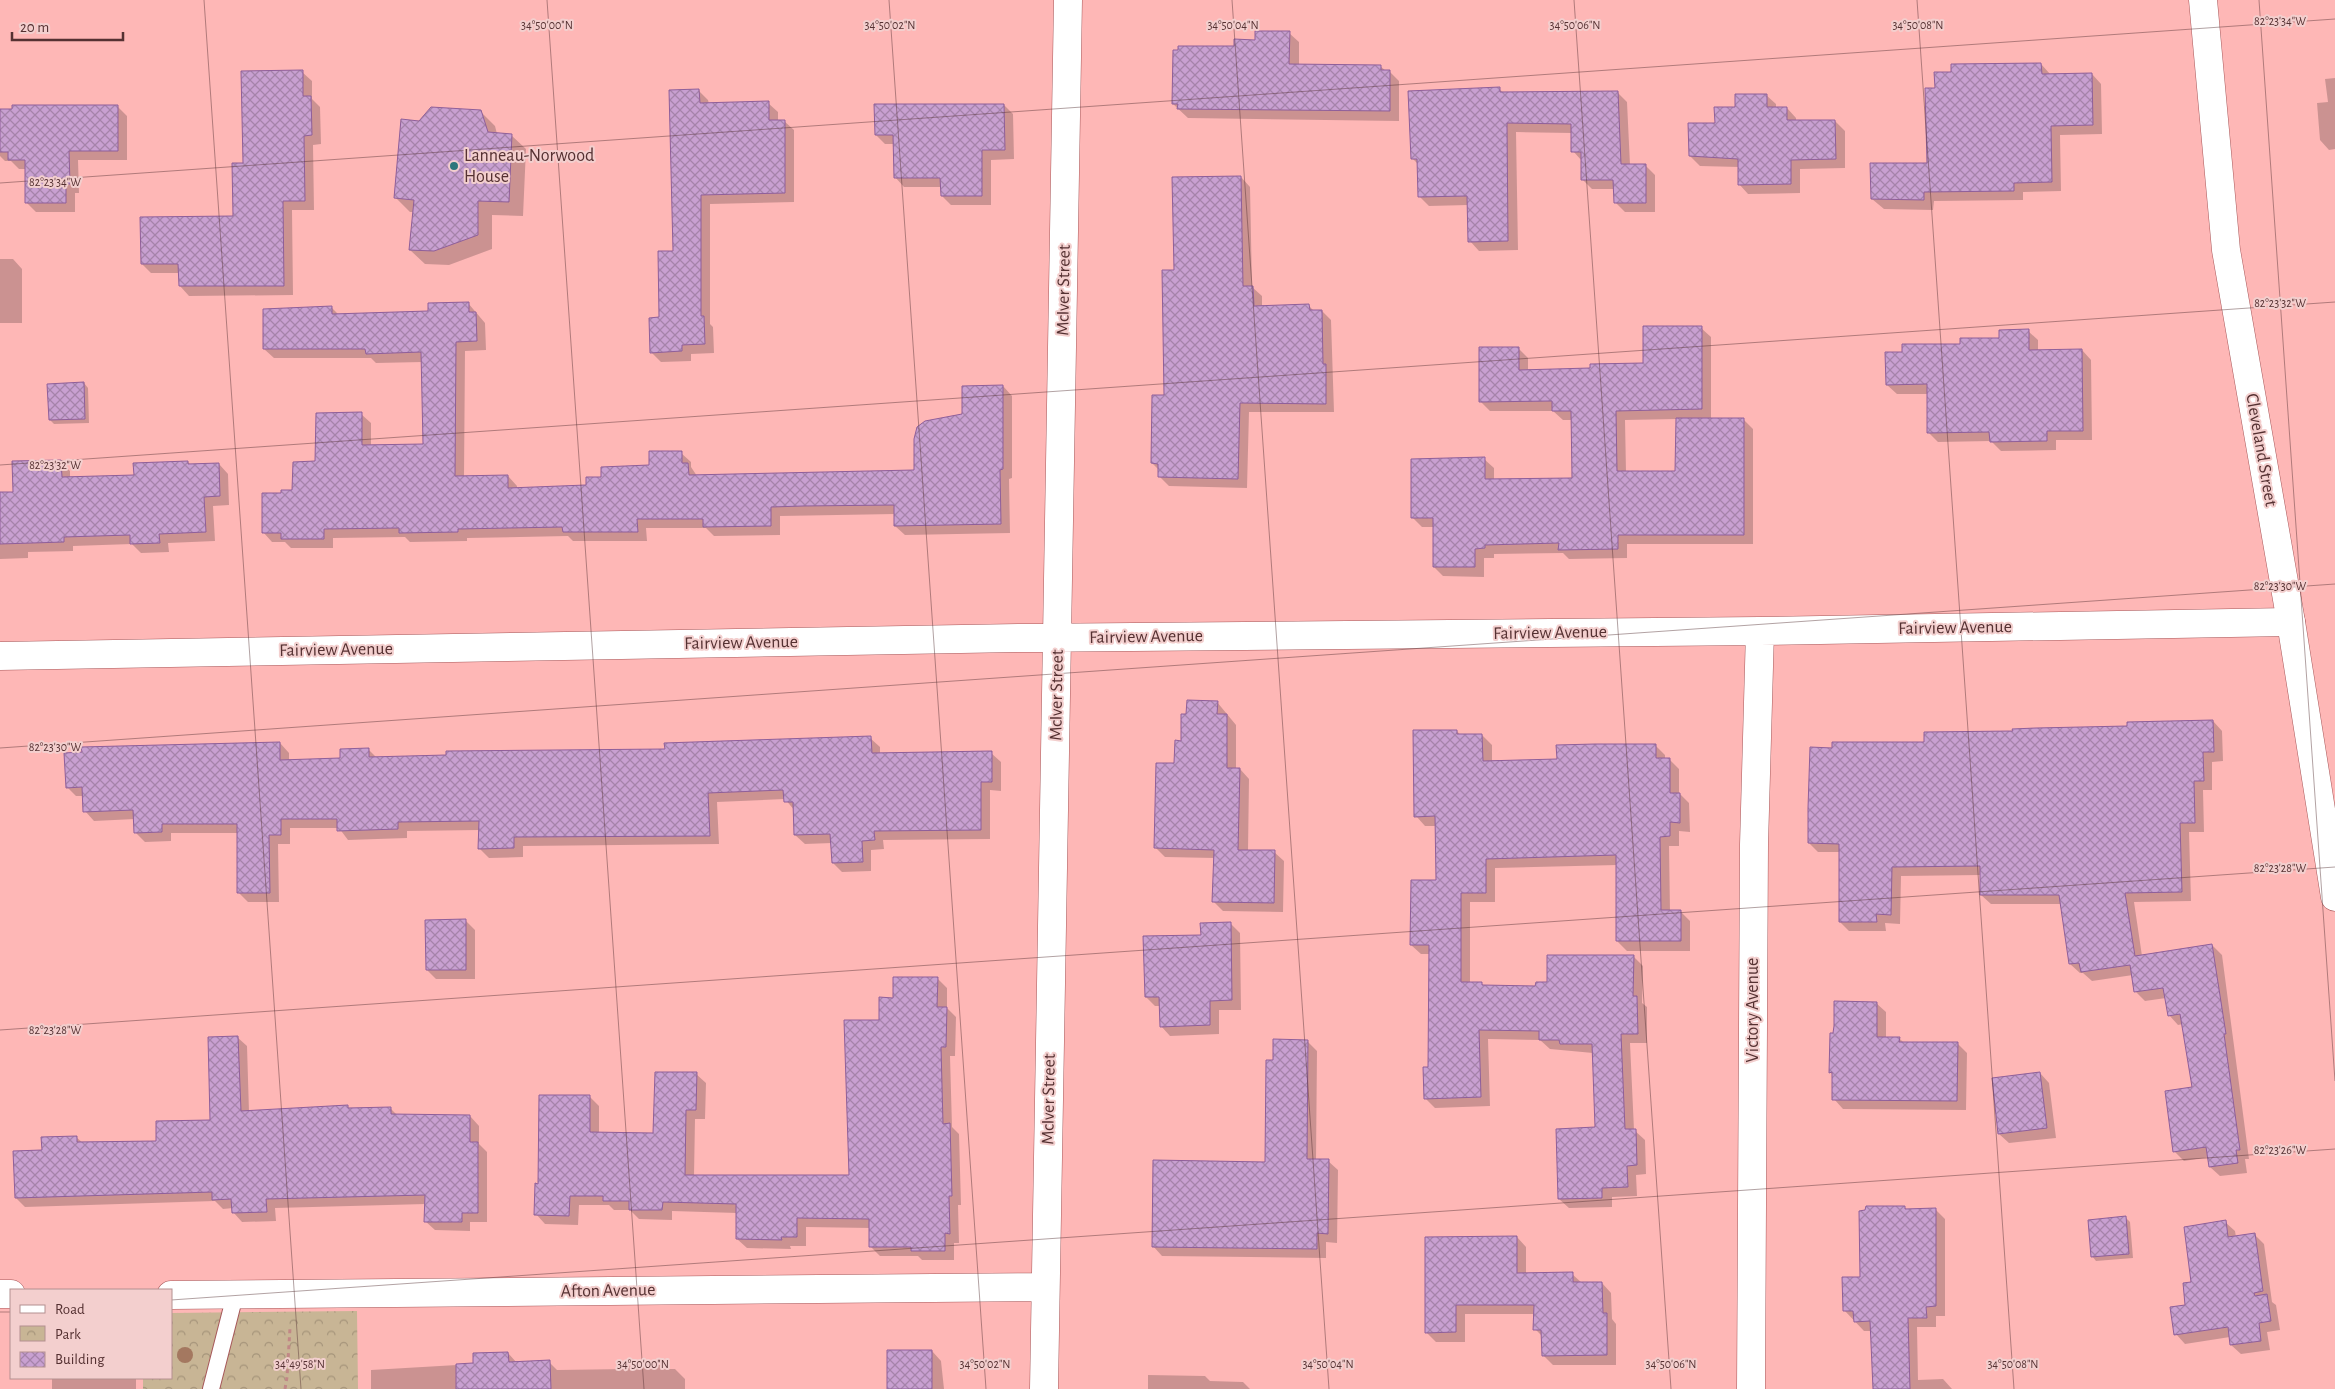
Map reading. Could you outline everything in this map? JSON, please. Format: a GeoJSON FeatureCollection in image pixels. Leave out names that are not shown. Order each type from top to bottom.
{"type":"FeatureCollection","features":[{"type":"Feature","properties":{"kind":"street","name":"McIver Street"},"geometry":{"type":"LineString","coordinates":[[1044,1389],[1068,0]]}},
{"type":"Feature","properties":{"kind":"street","name":"Cleveland Street"},"geometry":{"type":"LineString","coordinates":[[2203,0],[2226,250],[2291,622],[2335,897]]}},
{"type":"Feature","properties":{"kind":"street","name":"Fairview Avenue"},"geometry":{"type":"LineString","coordinates":[[0,656],[1058,638],[1760,631],[2291,622]]}},
{"type":"Feature","properties":{"kind":"street","name":"Victory Avenue"},"geometry":{"type":"LineString","coordinates":[[1750,1389],[1754,865],[1760,631]]}},
{"type":"Feature","properties":{"kind":"street","name":"Afton Avenue"},"geometry":{"type":"LineString","coordinates":[[172,1294],[1045,1288]]}},
{"type":"Feature","properties":{"kind":"lane"},"geometry":{"type":"LineString","coordinates":[[211,1389],[236,1295]]}},
{"type":"Feature","properties":{"kind":"path"},"geometry":{"type":"LineString","coordinates":[[284,1389],[288,1376],[290,1321]]}},
{"type":"Feature","properties":{"kind":"green space"},"geometry":{"type":"Polygon","coordinates":[[[357,1311],[358,1389],[143,1389],[143,1379],[172,1379],[172,1313],[357,1311]]]}},
{"type":"Feature","properties":{"kind":"building"},"geometry":{"type":"Polygon","coordinates":[[[1255,31],[1290,31],[1289,64],[1381,65],[1381,70],[1390,70],[1390,111],[1177,109],[1178,104],[1172,104],[1173,50],[1178,50],[1178,46],[1234,46],[1234,39],[1255,40],[1255,31]]]}},
{"type":"Feature","properties":{"kind":"building"},"geometry":{"type":"Polygon","coordinates":[[[2041,63],[2042,74],[2092,73],[2093,125],[2051,126],[2052,182],[2014,183],[2014,191],[1924,192],[1924,200],[1871,199],[1870,163],[1927,163],[1925,88],[1935,88],[1934,72],[1951,72],[1951,64],[2041,63]]]}},
{"type":"Feature","properties":{"kind":"building"},"geometry":{"type":"Polygon","coordinates":[[[303,70],[303,96],[311,96],[312,135],[304,136],[305,201],[283,201],[284,286],[179,286],[178,264],[141,264],[140,217],[233,216],[232,163],[243,163],[241,71],[303,70]]]}},
{"type":"Feature","properties":{"kind":"building"},"geometry":{"type":"Polygon","coordinates":[[[1500,87],[1500,92],[1618,91],[1621,164],[1646,164],[1646,203],[1614,203],[1613,180],[1581,180],[1581,152],[1571,152],[1571,124],[1507,123],[1508,241],[1468,242],[1467,196],[1418,197],[1417,159],[1411,159],[1408,91],[1500,87]]]}},
{"type":"Feature","properties":{"kind":"building"},"geometry":{"type":"Polygon","coordinates":[[[699,89],[700,103],[769,101],[769,120],[785,120],[785,193],[701,195],[701,316],[704,316],[705,344],[682,345],[682,351],[650,353],[649,318],[659,317],[658,251],[673,251],[669,90],[699,89]]]}},
{"type":"Feature","properties":{"kind":"building"},"geometry":{"type":"Polygon","coordinates":[[[1735,94],[1767,94],[1767,107],[1787,107],[1787,120],[1835,120],[1836,159],[1791,160],[1791,184],[1738,185],[1738,159],[1689,156],[1688,123],[1715,123],[1714,107],[1735,107],[1735,94]]]}},
{"type":"Feature","properties":{"kind":"building"},"geometry":{"type":"Polygon","coordinates":[[[874,104],[1004,104],[1005,150],[982,150],[982,196],[941,196],[940,178],[894,178],[893,135],[875,135],[874,104]]]}},
{"type":"Feature","properties":{"kind":"building"},"geometry":{"type":"Polygon","coordinates":[[[12,105],[118,105],[118,151],[69,151],[70,184],[66,184],[66,203],[25,203],[25,160],[8,160],[8,152],[0,152],[0,109],[12,109],[12,105]]]}},
{"type":"Feature","properties":{"kind":"building","name":"Lanneau-Norwood House"},"geometry":{"type":"Polygon","coordinates":[[[431,107],[481,110],[488,132],[512,134],[509,202],[478,201],[478,235],[434,251],[409,250],[414,200],[394,198],[401,119],[419,121],[431,107]]]}},
{"type":"Feature","properties":{"kind":"building"},"geometry":{"type":"Polygon","coordinates":[[[1241,176],[1243,286],[1253,286],[1254,306],[1309,304],[1310,310],[1322,310],[1323,364],[1326,364],[1326,404],[1240,403],[1238,479],[1158,477],[1158,464],[1151,463],[1152,395],[1164,395],[1162,270],[1174,270],[1172,177],[1241,176]]]}},
{"type":"Feature","properties":{"kind":"building"},"geometry":{"type":"Polygon","coordinates":[[[469,302],[469,312],[476,312],[477,341],[456,342],[455,476],[508,475],[508,488],[586,485],[586,477],[601,477],[601,467],[649,465],[649,451],[682,451],[682,463],[688,463],[689,475],[914,470],[914,439],[917,427],[925,421],[962,414],[962,386],[1003,385],[1003,469],[1000,470],[1001,524],[894,526],[894,505],[803,506],[771,507],[771,526],[703,527],[703,519],[637,519],[638,532],[563,532],[562,527],[458,529],[458,532],[399,533],[399,528],[324,529],[324,539],[281,539],[281,533],[262,533],[262,493],[281,493],[281,490],[292,490],[293,462],[315,461],[316,413],[362,412],[362,445],[423,444],[421,352],[366,354],[365,349],[263,349],[263,309],[332,306],[332,314],[428,311],[428,303],[469,302]]]}},
{"type":"Feature","properties":{"kind":"building"},"geometry":{"type":"Polygon","coordinates":[[[1643,326],[1702,326],[1702,409],[1616,411],[1617,471],[1675,471],[1676,418],[1744,418],[1744,535],[1618,535],[1618,549],[1558,550],[1559,543],[1485,545],[1485,548],[1475,549],[1475,567],[1433,567],[1433,518],[1411,518],[1411,459],[1485,457],[1485,479],[1572,478],[1571,411],[1552,411],[1552,401],[1479,402],[1479,347],[1519,347],[1519,370],[1590,368],[1590,364],[1643,363],[1643,326]]]}},
{"type":"Feature","properties":{"kind":"building"},"geometry":{"type":"Polygon","coordinates":[[[2029,329],[2029,350],[2082,349],[2083,431],[2047,431],[2047,441],[1990,442],[1989,432],[1927,433],[1927,384],[1886,385],[1885,352],[1902,352],[1902,344],[1960,344],[1960,338],[1999,338],[1999,330],[2029,329]]]}},
{"type":"Feature","properties":{"kind":"building"},"geometry":{"type":"Polygon","coordinates":[[[84,382],[85,419],[49,420],[47,384],[84,382]]]}},
{"type":"Feature","properties":{"kind":"building"},"geometry":{"type":"Polygon","coordinates":[[[61,460],[62,477],[134,475],[133,463],[188,461],[188,464],[219,463],[220,496],[204,497],[206,532],[159,534],[160,543],[130,544],[130,535],[64,537],[64,542],[0,544],[0,492],[13,492],[12,461],[61,460]]]}},
{"type":"Feature","properties":{"kind":"building"},"geometry":{"type":"Polygon","coordinates":[[[1187,700],[1218,701],[1217,714],[1227,714],[1227,768],[1240,768],[1238,850],[1275,850],[1274,903],[1212,902],[1214,850],[1154,848],[1156,763],[1174,763],[1175,740],[1181,741],[1181,714],[1186,714],[1187,700]]]}},
{"type":"Feature","properties":{"kind":"building"},"geometry":{"type":"Polygon","coordinates":[[[2213,720],[2214,752],[2203,752],[2204,781],[2194,781],[2195,823],[2180,823],[2182,892],[2125,893],[2135,956],[2212,944],[2226,1034],[2224,1034],[2240,1150],[2236,1150],[2238,1163],[2209,1167],[2206,1147],[2173,1152],[2165,1091],[2192,1087],[2180,1014],[2168,1016],[2163,988],[2134,992],[2130,965],[2081,972],[2079,963],[2069,964],[2059,895],[1980,895],[1980,866],[1892,867],[1891,915],[1876,914],[1877,922],[1839,922],[1839,844],[1808,843],[1808,808],[1810,747],[1832,748],[1832,742],[1924,742],[1924,732],[2013,731],[2012,729],[2127,726],[2127,722],[2213,720]]]}},
{"type":"Feature","properties":{"kind":"building"},"geometry":{"type":"Polygon","coordinates":[[[1413,730],[1457,730],[1457,734],[1482,734],[1483,761],[1557,759],[1556,745],[1595,744],[1656,744],[1656,758],[1670,758],[1670,793],[1680,793],[1680,823],[1670,822],[1670,836],[1660,837],[1661,910],[1681,910],[1681,941],[1616,941],[1616,855],[1486,859],[1486,893],[1461,893],[1461,982],[1482,982],[1482,985],[1535,986],[1536,982],[1547,982],[1547,955],[1634,955],[1633,996],[1637,996],[1638,1034],[1621,1034],[1625,1129],[1636,1129],[1637,1165],[1627,1166],[1628,1187],[1602,1188],[1602,1198],[1558,1199],[1556,1129],[1595,1127],[1592,1044],[1560,1044],[1559,1040],[1539,1040],[1539,1031],[1479,1030],[1481,1097],[1424,1099],[1423,1067],[1428,1067],[1429,945],[1410,945],[1411,880],[1436,880],[1435,816],[1414,817],[1413,730]]]}},
{"type":"Feature","properties":{"kind":"building"},"geometry":{"type":"Polygon","coordinates":[[[871,736],[872,753],[992,751],[992,782],[981,782],[981,830],[874,831],[875,840],[862,841],[863,862],[832,863],[830,834],[794,835],[793,802],[784,802],[783,790],[708,793],[710,836],[514,837],[514,848],[478,849],[479,821],[398,822],[398,829],[337,831],[337,819],[281,819],[281,835],[269,835],[270,893],[237,893],[237,824],[162,824],[162,832],[134,833],[133,810],[83,812],[82,787],[66,788],[64,753],[82,752],[81,747],[280,742],[280,760],[340,758],[340,749],[369,748],[369,757],[446,755],[446,751],[665,749],[664,743],[871,736]]]}},
{"type":"Feature","properties":{"kind":"building"},"geometry":{"type":"Polygon","coordinates":[[[466,919],[466,970],[426,970],[425,920],[466,919]]]}},
{"type":"Feature","properties":{"kind":"building"},"geometry":{"type":"Polygon","coordinates":[[[1231,922],[1232,1000],[1210,1001],[1210,1025],[1160,1027],[1159,997],[1145,997],[1143,936],[1201,935],[1200,923],[1231,922]]]}},
{"type":"Feature","properties":{"kind":"building"},"geometry":{"type":"Polygon","coordinates":[[[893,977],[938,977],[937,1007],[947,1007],[946,1047],[941,1047],[943,1124],[950,1123],[952,1196],[949,1196],[950,1234],[945,1233],[945,1251],[911,1251],[911,1247],[869,1247],[869,1219],[797,1218],[797,1237],[781,1237],[782,1240],[736,1239],[736,1204],[663,1202],[662,1210],[629,1210],[629,1201],[603,1201],[603,1196],[570,1196],[569,1216],[534,1215],[535,1183],[538,1184],[539,1095],[590,1095],[590,1132],[653,1133],[655,1072],[697,1072],[696,1110],[686,1110],[685,1175],[849,1175],[844,1020],[879,1020],[879,997],[893,998],[893,977]]]}},
{"type":"Feature","properties":{"kind":"building"},"geometry":{"type":"Polygon","coordinates":[[[1834,1001],[1877,1002],[1877,1037],[1900,1037],[1899,1042],[1958,1042],[1957,1101],[1832,1100],[1832,1072],[1829,1073],[1830,1033],[1833,1033],[1834,1026],[1834,1001]]]}},
{"type":"Feature","properties":{"kind":"building"},"geometry":{"type":"Polygon","coordinates":[[[238,1036],[241,1111],[348,1105],[348,1108],[391,1107],[391,1114],[470,1115],[470,1142],[478,1142],[478,1213],[462,1213],[462,1222],[424,1222],[425,1195],[266,1199],[267,1212],[232,1213],[231,1199],[212,1200],[212,1192],[15,1198],[13,1151],[42,1150],[41,1137],[77,1136],[77,1142],[156,1141],[156,1121],[210,1120],[208,1037],[238,1036]]]}},
{"type":"Feature","properties":{"kind":"building"},"geometry":{"type":"Polygon","coordinates":[[[1273,1039],[1308,1040],[1307,1159],[1329,1159],[1328,1234],[1317,1233],[1317,1249],[1152,1247],[1153,1160],[1265,1162],[1266,1060],[1273,1060],[1273,1039]]]}},
{"type":"Feature","properties":{"kind":"building"},"geometry":{"type":"Polygon","coordinates":[[[2040,1072],[2047,1128],[1998,1134],[1992,1078],[2040,1072]]]}},
{"type":"Feature","properties":{"kind":"building"},"geometry":{"type":"Polygon","coordinates":[[[1866,1206],[1905,1206],[1905,1209],[1936,1208],[1936,1306],[1926,1307],[1927,1318],[1908,1318],[1910,1389],[1873,1389],[1870,1321],[1854,1322],[1853,1311],[1843,1311],[1842,1277],[1860,1277],[1859,1211],[1865,1210],[1866,1206]]]}},
{"type":"Feature","properties":{"kind":"building"},"geometry":{"type":"Polygon","coordinates":[[[2126,1216],[2129,1254],[2091,1257],[2088,1220],[2126,1216]]]}},
{"type":"Feature","properties":{"kind":"building"},"geometry":{"type":"Polygon","coordinates":[[[2226,1220],[2228,1237],[2255,1233],[2263,1291],[2254,1293],[2255,1296],[2267,1294],[2271,1321],[2259,1323],[2261,1341],[2230,1345],[2228,1327],[2174,1335],[2170,1307],[2185,1305],[2183,1283],[2191,1282],[2184,1227],[2226,1220]]]}},
{"type":"Feature","properties":{"kind":"building"},"geometry":{"type":"Polygon","coordinates":[[[1517,1236],[1517,1273],[1573,1272],[1573,1282],[1602,1282],[1603,1313],[1607,1313],[1607,1355],[1542,1356],[1541,1330],[1533,1330],[1534,1305],[1456,1305],[1456,1332],[1425,1333],[1425,1237],[1517,1236]]]}},
{"type":"Feature","properties":{"kind":"building"},"geometry":{"type":"Polygon","coordinates":[[[887,1350],[932,1350],[932,1389],[887,1389],[887,1350]]]}},
{"type":"Feature","properties":{"kind":"building"},"geometry":{"type":"Polygon","coordinates":[[[508,1352],[509,1362],[550,1360],[551,1389],[456,1389],[456,1364],[473,1363],[473,1353],[508,1352]]]}},
{"type":"Feature","properties":{"kind":"place","name":"Lanneau-Norwood House"},"geometry":{"type":"Point","coordinates":[454,166]}}]}
